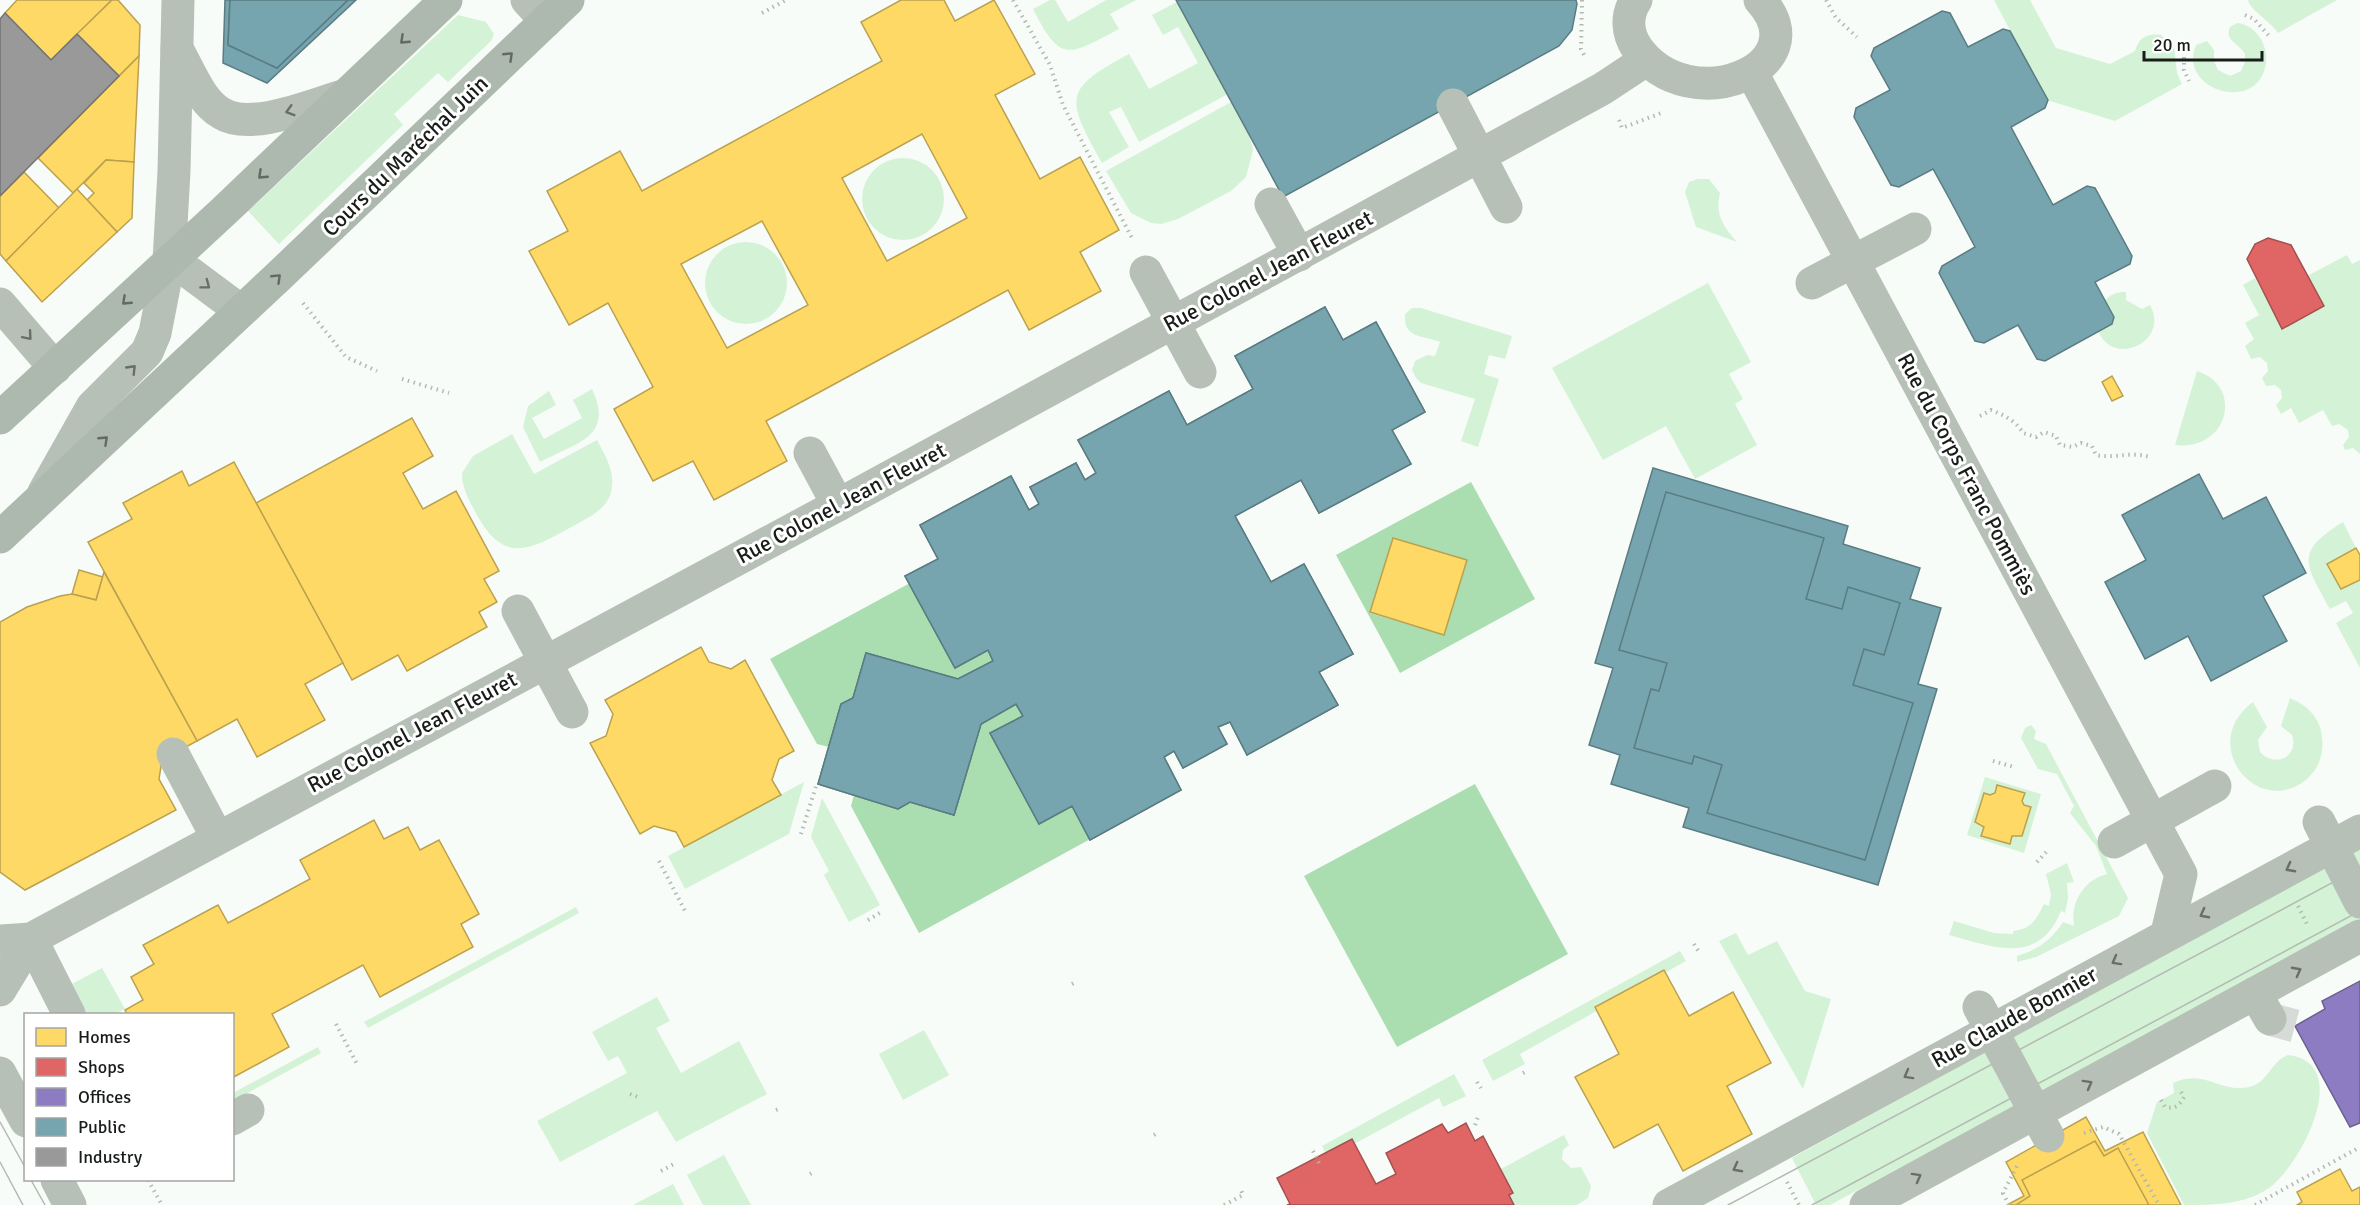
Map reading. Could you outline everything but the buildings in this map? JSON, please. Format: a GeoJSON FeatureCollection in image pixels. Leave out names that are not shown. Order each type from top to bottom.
{"type":"FeatureCollection","features":[{"type":"Feature","properties":{"kind":"main road"},"geometry":{"type":"LineString","coordinates":[[0,418],[446,0]]}},
{"type":"Feature","properties":{"kind":"main road","name":"Cours du Maréchal Juin"},"geometry":{"type":"LineString","coordinates":[[0,537],[241,311],[547,7]]}},
{"type":"Feature","properties":{"kind":"street","name":"Cours du Maréchal Juin"},"geometry":{"type":"LineString","coordinates":[[38,502],[92,407],[147,352],[155,333],[169,261],[174,171],[178,0]]}},
{"type":"Feature","properties":{"kind":"street"},"geometry":{"type":"LineString","coordinates":[[1636,0],[1628,21],[1633,42],[1647,60],[1662,73],[1703,82],[1728,82],[1752,73],[1766,61],[1774,43],[1775,26],[1771,3]]}},
{"type":"Feature","properties":{"kind":"street"},"geometry":{"type":"LineString","coordinates":[[177,47],[203,94],[221,114],[249,121],[346,95]]}},
{"type":"Feature","properties":{"kind":"street","name":"Rue Colonel Jean Fleuret"},"geometry":{"type":"LineString","coordinates":[[0,990],[15,940],[216,837],[838,505],[1602,89],[1647,60]]}},
{"type":"Feature","properties":{"kind":"street","name":"Rue du Corps Franc Pommiès"},"geometry":{"type":"LineString","coordinates":[[1752,73],[2181,874]]}},
{"type":"Feature","properties":{"kind":"street"},"geometry":{"type":"LineString","coordinates":[[1453,105],[1506,207]]}},
{"type":"Feature","properties":{"kind":"street"},"geometry":{"type":"LineString","coordinates":[[1271,204],[1299,255]]}},
{"type":"Feature","properties":{"kind":"street"},"geometry":{"type":"LineString","coordinates":[[1812,283],[1915,229]]}},
{"type":"Feature","properties":{"kind":"street"},"geometry":{"type":"LineString","coordinates":[[169,261],[190,273],[241,311]]}},
{"type":"Feature","properties":{"kind":"street"},"geometry":{"type":"LineString","coordinates":[[1146,272],[1200,372]]}},
{"type":"Feature","properties":{"kind":"street"},"geometry":{"type":"LineString","coordinates":[[0,304],[55,368]]}},
{"type":"Feature","properties":{"kind":"street"},"geometry":{"type":"LineString","coordinates":[[810,453],[838,505]]}},
{"type":"Feature","properties":{"kind":"street"},"geometry":{"type":"LineString","coordinates":[[518,611],[572,712]]}},
{"type":"Feature","properties":{"kind":"street"},"geometry":{"type":"LineString","coordinates":[[173,754],[216,837]]}},
{"type":"Feature","properties":{"kind":"street"},"geometry":{"type":"LineString","coordinates":[[2114,842],[2215,786]]}},
{"type":"Feature","properties":{"kind":"street"},"geometry":{"type":"LineString","coordinates":[[2319,822],[2360,902]]}},
{"type":"Feature","properties":{"kind":"street","name":"Rue Claude Bonnier"},"geometry":{"type":"LineString","coordinates":[[1688,1201],[2167,933],[2360,831]]}},
{"type":"Feature","properties":{"kind":"street"},"geometry":{"type":"LineString","coordinates":[[2167,933],[2181,874],[2240,895]]}},
{"type":"Feature","properties":{"kind":"street"},"geometry":{"type":"LineString","coordinates":[[1866,1205],[2263,1006],[2360,936]]}},
{"type":"Feature","properties":{"kind":"street"},"geometry":{"type":"LineString","coordinates":[[15,940],[68,1013]]}},
{"type":"Feature","properties":{"kind":"street"},"geometry":{"type":"LineString","coordinates":[[1979,1007],[2048,1136]]}},
{"type":"Feature","properties":{"kind":"street"},"geometry":{"type":"LineString","coordinates":[[0,1073],[24,1117]]}},
{"type":"Feature","properties":{"kind":"street"},"geometry":{"type":"LineString","coordinates":[[58,1181],[70,1205]]}},
{"type":"Feature","properties":{"kind":"path"},"geometry":{"type":"LineString","coordinates":[[762,13],[786,0]]}},
{"type":"Feature","properties":{"kind":"path"},"geometry":{"type":"LineString","coordinates":[[1012,0],[1050,65],[1063,105],[1128,227],[1146,272]]}},
{"type":"Feature","properties":{"kind":"path"},"geometry":{"type":"LineString","coordinates":[[1827,0],[1836,18],[1857,37]]}},
{"type":"Feature","properties":{"kind":"path"},"geometry":{"type":"LineString","coordinates":[[2245,15],[2254,19],[2270,37]]}},
{"type":"Feature","properties":{"kind":"path"},"geometry":{"type":"LineString","coordinates":[[2184,51],[2184,70],[2189,81]]}},
{"type":"Feature","properties":{"kind":"path"},"geometry":{"type":"LineString","coordinates":[[328,332],[346,357],[377,372]]}},
{"type":"Feature","properties":{"kind":"path"},"geometry":{"type":"LineString","coordinates":[[402,379],[449,393]]}},
{"type":"Feature","properties":{"kind":"path"},"geometry":{"type":"LineString","coordinates":[[1980,416],[1991,410],[2004,415],[2019,426],[2023,433],[2036,437],[2044,432],[2056,436],[2060,445],[2073,447],[2081,443],[2092,446],[2096,455],[2109,458],[2117,454],[2136,453],[2150,457]]}},
{"type":"Feature","properties":{"kind":"path"},"geometry":{"type":"LineString","coordinates":[[1993,761],[2014,767]]}},
{"type":"Feature","properties":{"kind":"path"},"geometry":{"type":"LineString","coordinates":[[801,834],[816,786]]}},
{"type":"Feature","properties":{"kind":"path"},"geometry":{"type":"LineString","coordinates":[[2037,862],[2049,849]]}},
{"type":"Feature","properties":{"kind":"path"},"geometry":{"type":"LineString","coordinates":[[659,861],[685,911]]}},
{"type":"Feature","properties":{"kind":"path"},"geometry":{"type":"LineString","coordinates":[[868,920],[883,911]]}},
{"type":"Feature","properties":{"kind":"path"},"geometry":{"type":"LineString","coordinates":[[1694,944],[1699,952]]}},
{"type":"Feature","properties":{"kind":"path"},"geometry":{"type":"LineString","coordinates":[[336,1024],[357,1064]]}},
{"type":"Feature","properties":{"kind":"path"},"geometry":{"type":"LineString","coordinates":[[1523,1073],[1528,1070]]}},
{"type":"Feature","properties":{"kind":"path"},"geometry":{"type":"LineString","coordinates":[[1477,1082],[1480,1088]]}},
{"type":"Feature","properties":{"kind":"path"},"geometry":{"type":"LineString","coordinates":[[2161,1100],[2165,1107],[2172,1108],[2180,1104],[2184,1097],[2180,1090]]}},
{"type":"Feature","properties":{"kind":"path"},"geometry":{"type":"LineString","coordinates":[[630,1094],[638,1097]]}},
{"type":"Feature","properties":{"kind":"path"},"geometry":{"type":"LineString","coordinates":[[776,1110],[781,1108]]}},
{"type":"Feature","properties":{"kind":"path"},"geometry":{"type":"LineString","coordinates":[[1475,1125],[1478,1117]]}},
{"type":"Feature","properties":{"kind":"path"},"geometry":{"type":"LineString","coordinates":[[2009,1205],[2002,1193],[2017,1166],[2048,1136],[2078,1135],[2103,1127],[2119,1134],[2159,1205]]}},
{"type":"Feature","properties":{"kind":"path"},"geometry":{"type":"LineString","coordinates":[[1154,1135],[1159,1132]]}},
{"type":"Feature","properties":{"kind":"path"},"geometry":{"type":"LineString","coordinates":[[2255,1205],[2360,1147]]}},
{"type":"Feature","properties":{"kind":"path"},"geometry":{"type":"LineString","coordinates":[[1313,1151],[1319,1163]]}},
{"type":"Feature","properties":{"kind":"path"},"geometry":{"type":"LineString","coordinates":[[661,1171],[674,1164]]}},
{"type":"Feature","properties":{"kind":"path"},"geometry":{"type":"LineString","coordinates":[[810,1174],[815,1172]]}},
{"type":"Feature","properties":{"kind":"path"},"geometry":{"type":"LineString","coordinates":[[149,1181],[162,1205]]}},
{"type":"Feature","properties":{"kind":"path"},"geometry":{"type":"LineString","coordinates":[[1224,1205],[1244,1195],[1241,1190]]}},
{"type":"Feature","properties":{"kind":"shaded area"},"geometry":{"type":"Polygon","coordinates":[[[1050,0],[1055,0],[1068,22],[1106,0],[1136,0],[1110,14],[1119,29],[1088,45],[1068,50],[1059,47],[1051,39],[1033,9],[1050,0]]]}},
{"type":"Feature","properties":{"kind":"shaded area"},"geometry":{"type":"Polygon","coordinates":[[[1994,0],[2030,0],[2056,48],[2110,64],[2135,51],[2139,42],[2145,37],[2161,35],[2174,46],[2177,73],[2182,84],[2115,121],[2047,100],[1994,0]]]}},
{"type":"Feature","properties":{"kind":"shaded area"},"geometry":{"type":"Polygon","coordinates":[[[2248,0],[2337,0],[2278,33],[2252,8],[2248,0]]]}},
{"type":"Feature","properties":{"kind":"shaded area"},"geometry":{"type":"Polygon","coordinates":[[[1179,1],[1228,94],[1139,142],[1121,107],[1109,112],[1129,147],[1102,163],[1077,110],[1077,98],[1081,87],[1107,66],[1129,54],[1149,89],[1198,63],[1178,27],[1163,35],[1152,15],[1179,1]]]}},
{"type":"Feature","properties":{"kind":"shaded area"},"geometry":{"type":"Polygon","coordinates":[[[458,15],[486,22],[494,34],[491,41],[448,82],[438,73],[394,114],[403,125],[279,244],[248,211],[458,15]]]}},
{"type":"Feature","properties":{"kind":"shaded area"},"geometry":{"type":"Polygon","coordinates":[[[2237,23],[2250,28],[2262,42],[2266,54],[2265,68],[2258,82],[2246,90],[2233,92],[2219,90],[2206,83],[2197,73],[2193,60],[2196,45],[2207,41],[2214,50],[2214,61],[2218,70],[2230,76],[2241,71],[2245,62],[2245,54],[2229,36],[2230,27],[2237,23]]]}},
{"type":"Feature","properties":{"kind":"shaded area"},"geometry":{"type":"Polygon","coordinates":[[[1233,101],[1249,133],[1253,150],[1246,177],[1231,191],[1178,219],[1161,224],[1151,223],[1131,213],[1106,171],[1233,101]]]}},
{"type":"Feature","properties":{"kind":"shaded area"},"geometry":{"type":"Polygon","coordinates":[[[903,158],[919,161],[932,170],[941,183],[944,199],[941,215],[932,228],[919,237],[903,240],[887,237],[874,228],[865,215],[862,199],[865,183],[874,170],[887,161],[903,158]]]}},
{"type":"Feature","properties":{"kind":"shaded area"},"geometry":{"type":"Polygon","coordinates":[[[1709,179],[1720,193],[1721,220],[1737,242],[1696,227],[1685,192],[1689,182],[1709,179]]]}},
{"type":"Feature","properties":{"kind":"shaded area"},"geometry":{"type":"Polygon","coordinates":[[[746,242],[762,245],[775,254],[784,267],[787,283],[784,299],[775,312],[762,321],[746,324],[730,321],[717,312],[708,299],[705,283],[708,267],[717,254],[730,245],[746,242]]]}},
{"type":"Feature","properties":{"kind":"shaded area"},"geometry":{"type":"Polygon","coordinates":[[[2347,255],[2352,264],[2360,260],[2360,454],[2353,448],[2345,450],[2343,445],[2349,437],[2348,430],[2339,424],[2332,426],[2323,410],[2299,423],[2291,408],[2281,414],[2276,405],[2282,398],[2281,390],[2275,385],[2266,386],[2262,378],[2268,371],[2267,363],[2260,357],[2251,359],[2245,346],[2254,339],[2245,323],[2259,315],[2243,285],[2255,278],[2283,329],[2324,306],[2307,276],[2347,255]]]}},
{"type":"Feature","properties":{"kind":"shaded area"},"geometry":{"type":"Polygon","coordinates":[[[1708,283],[1751,362],[1729,374],[1743,399],[1735,404],[1757,445],[1695,479],[1666,426],[1603,460],[1552,368],[1708,283]]]}},
{"type":"Feature","properties":{"kind":"shaded area"},"geometry":{"type":"Polygon","coordinates":[[[2118,292],[2126,292],[2126,300],[2142,309],[2150,305],[2154,319],[2152,331],[2146,340],[2125,349],[2113,347],[2104,340],[2097,327],[2104,302],[2118,292]]]}},
{"type":"Feature","properties":{"kind":"shaded area"},"geometry":{"type":"Polygon","coordinates":[[[1412,308],[1421,308],[1512,336],[1505,359],[1489,355],[1484,374],[1499,379],[1478,447],[1461,441],[1475,399],[1421,383],[1412,370],[1415,361],[1427,355],[1435,356],[1440,342],[1410,332],[1405,322],[1405,314],[1412,308]]]}},
{"type":"Feature","properties":{"kind":"shaded area"},"geometry":{"type":"Polygon","coordinates":[[[2197,371],[2212,379],[2221,390],[2225,403],[2224,416],[2218,428],[2208,438],[2193,444],[2175,445],[2197,371]]]}},
{"type":"Feature","properties":{"kind":"shaded area"},"geometry":{"type":"Polygon","coordinates":[[[592,389],[598,405],[599,418],[595,428],[578,443],[540,462],[523,427],[528,406],[549,391],[556,405],[532,418],[544,439],[582,418],[573,400],[592,389]]]}},
{"type":"Feature","properties":{"kind":"shaded area"},"geometry":{"type":"Polygon","coordinates":[[[512,434],[534,474],[597,440],[609,465],[612,478],[611,492],[606,503],[586,519],[533,546],[509,547],[498,542],[471,504],[462,473],[473,456],[512,434]]]}},
{"type":"Feature","properties":{"kind":"shaded area"},"geometry":{"type":"Polygon","coordinates":[[[1471,482],[1535,599],[1400,673],[1336,555],[1471,482]],[[1393,538],[1370,613],[1444,635],[1467,560],[1393,538]]]}},
{"type":"Feature","properties":{"kind":"shaded area"},"geometry":{"type":"Polygon","coordinates":[[[2343,522],[2356,548],[2327,564],[2341,589],[2360,580],[2360,668],[2336,623],[2353,613],[2346,601],[2330,609],[2310,570],[2309,560],[2316,542],[2343,522]]]}},
{"type":"Feature","properties":{"kind":"shaded area"},"geometry":{"type":"Polygon","coordinates":[[[958,557],[1002,629],[993,661],[958,679],[866,653],[853,698],[841,704],[829,747],[817,744],[770,659],[958,557]]]}},
{"type":"Feature","properties":{"kind":"shaded area"},"geometry":{"type":"Polygon","coordinates":[[[2290,698],[2302,704],[2316,718],[2321,731],[2321,755],[2318,765],[2307,779],[2288,789],[2270,790],[2253,784],[2240,772],[2232,756],[2230,738],[2237,719],[2253,702],[2267,727],[2258,740],[2260,752],[2272,759],[2284,758],[2292,749],[2293,743],[2292,735],[2281,726],[2290,698]]]}},
{"type":"Feature","properties":{"kind":"shaded area"},"geometry":{"type":"Polygon","coordinates":[[[1022,701],[1136,814],[919,933],[851,806],[854,795],[910,802],[954,815],[981,724],[1022,701]]]}},
{"type":"Feature","properties":{"kind":"shaded area"},"geometry":{"type":"Polygon","coordinates":[[[2031,725],[2036,731],[2034,739],[2046,744],[2128,898],[2119,916],[2036,957],[2017,962],[2017,956],[2043,944],[2063,922],[2074,926],[2074,909],[2080,893],[2092,881],[2107,874],[2096,846],[2070,813],[2074,806],[2057,774],[2038,769],[2021,738],[2025,728],[2031,725]]]}},
{"type":"Feature","properties":{"kind":"shaded area"},"geometry":{"type":"Polygon","coordinates":[[[1985,777],[2041,794],[2024,853],[1967,835],[1985,777]]]}},
{"type":"Feature","properties":{"kind":"shaded area"},"geometry":{"type":"Polygon","coordinates":[[[804,782],[789,834],[685,889],[668,856],[804,782]]]}},
{"type":"Feature","properties":{"kind":"shaded area"},"geometry":{"type":"Polygon","coordinates":[[[1475,784],[1568,954],[1397,1047],[1304,876],[1475,784]]]}},
{"type":"Feature","properties":{"kind":"shaded area"},"geometry":{"type":"Polygon","coordinates":[[[822,798],[880,905],[849,922],[824,875],[829,871],[811,837],[822,798]]]}},
{"type":"Feature","properties":{"kind":"shaded area"},"geometry":{"type":"Polygon","coordinates":[[[2360,846],[2360,922],[1830,1205],[1816,1205],[1792,1158],[2360,846]]]}},
{"type":"Feature","properties":{"kind":"shaded area"},"geometry":{"type":"Polygon","coordinates":[[[2067,863],[2074,882],[2067,883],[2068,898],[2065,913],[2061,911],[2052,928],[2040,940],[2027,946],[2013,948],[1982,944],[1949,935],[1954,921],[1994,933],[2013,934],[2013,931],[2029,926],[2036,919],[2044,904],[2049,906],[2051,894],[2046,874],[2067,863]]]}},
{"type":"Feature","properties":{"kind":"shaded area"},"geometry":{"type":"Polygon","coordinates":[[[576,907],[579,913],[368,1028],[364,1022],[576,907]]]}},
{"type":"Feature","properties":{"kind":"shaded area"},"geometry":{"type":"Polygon","coordinates":[[[1736,933],[1748,955],[1777,941],[1805,991],[1831,999],[1803,1089],[1719,941],[1736,933]]]}},
{"type":"Feature","properties":{"kind":"shaded area"},"geometry":{"type":"Polygon","coordinates":[[[1680,951],[1686,961],[1520,1054],[1525,1064],[1493,1081],[1482,1060],[1680,951]]]}},
{"type":"Feature","properties":{"kind":"shaded area"},"geometry":{"type":"Polygon","coordinates":[[[102,968],[125,1009],[117,1013],[83,1013],[68,986],[102,968]]]}},
{"type":"Feature","properties":{"kind":"shaded area"},"geometry":{"type":"Polygon","coordinates":[[[657,997],[670,1021],[656,1028],[681,1073],[739,1041],[767,1094],[676,1142],[657,1111],[560,1162],[537,1121],[627,1073],[618,1056],[608,1061],[592,1032],[657,997]]]}},
{"type":"Feature","properties":{"kind":"shaded area"},"geometry":{"type":"Polygon","coordinates":[[[924,1030],[949,1075],[903,1100],[879,1054],[924,1030]]]}},
{"type":"Feature","properties":{"kind":"shaded area"},"geometry":{"type":"Polygon","coordinates":[[[318,1047],[321,1053],[234,1100],[234,1092],[318,1047]]]}},
{"type":"Feature","properties":{"kind":"shaded area"},"geometry":{"type":"Polygon","coordinates":[[[2288,1055],[2308,1062],[2318,1076],[2320,1095],[2315,1116],[2294,1159],[2281,1176],[2260,1194],[2239,1201],[2184,1205],[2147,1133],[2157,1102],[2174,1093],[2173,1083],[2184,1079],[2203,1079],[2238,1088],[2255,1085],[2277,1062],[2288,1055]]]}},
{"type":"Feature","properties":{"kind":"shaded area"},"geometry":{"type":"Polygon","coordinates":[[[1454,1074],[1466,1096],[1443,1107],[1439,1098],[1328,1158],[1322,1146],[1454,1074]]]}},
{"type":"Feature","properties":{"kind":"shaded area"},"geometry":{"type":"Polygon","coordinates":[[[1564,1135],[1569,1145],[1563,1150],[1562,1159],[1571,1168],[1581,1167],[1591,1186],[1588,1198],[1577,1205],[1514,1205],[1509,1195],[1512,1192],[1501,1169],[1564,1135]]]}},
{"type":"Feature","properties":{"kind":"shaded area"},"geometry":{"type":"Polygon","coordinates":[[[724,1155],[751,1205],[703,1205],[687,1175],[724,1155]]]}},
{"type":"Feature","properties":{"kind":"shaded area"},"geometry":{"type":"Polygon","coordinates":[[[673,1184],[684,1205],[633,1205],[673,1184]]]}},
{"type":"Feature","properties":{"kind":"tunnel"},"geometry":{"type":"LineString","coordinates":[[2270,1019],[2295,1026]]}},
{"type":"Feature","properties":{"kind":"tram line"},"geometry":{"type":"LineString","coordinates":[[1728,1205],[2360,868]]}},
{"type":"Feature","properties":{"kind":"tram line"},"geometry":{"type":"LineString","coordinates":[[1812,1205],[2360,911]]}},
{"type":"Feature","properties":{"kind":"tram line"},"geometry":{"type":"LineString","coordinates":[[0,1122],[24,1165]]}},
{"type":"Feature","properties":{"kind":"tram line"},"geometry":{"type":"LineString","coordinates":[[0,1162],[23,1205]]}},
{"type":"Feature","properties":{"kind":"tram line"},"geometry":{"type":"LineString","coordinates":[[32,1181],[45,1205]]}}]}
